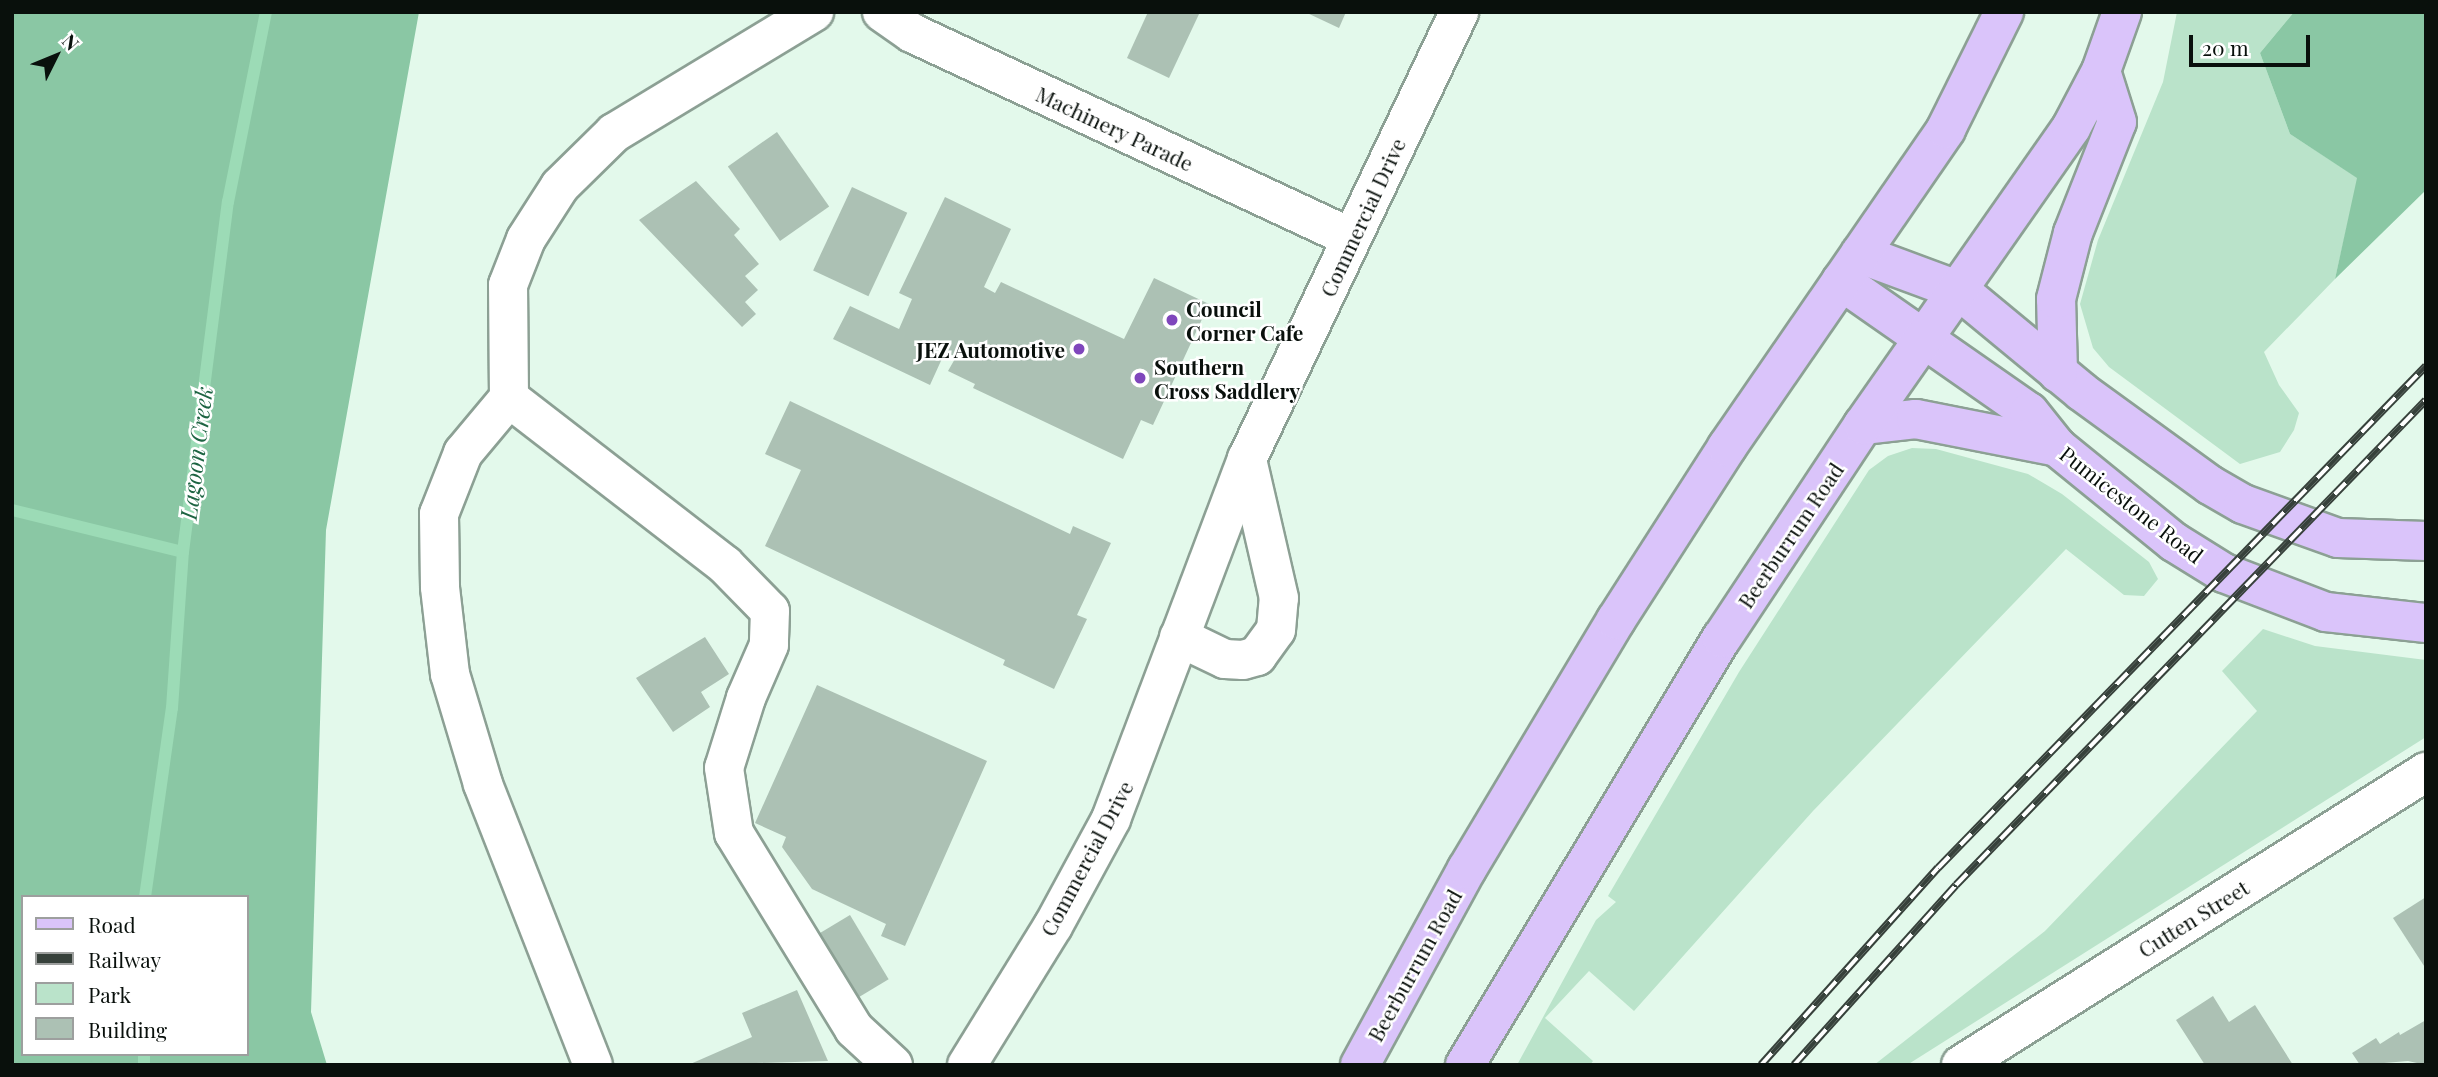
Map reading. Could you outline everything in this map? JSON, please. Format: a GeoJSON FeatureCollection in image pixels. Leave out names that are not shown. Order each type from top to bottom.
{"type":"FeatureCollection","features":[{"type":"Feature","properties":{"kind":"main road","name":"Beerburrum Road"},"geometry":{"type":"LineString","coordinates":[[1360,1065],[1467,869],[1616,620],[1851,267],[1947,129],[2004,12]]}},
{"type":"Feature","properties":{"kind":"main road","name":"Beerburrum Road"},"geometry":{"type":"LineString","coordinates":[[1465,1065],[1722,638],[1863,425],[1960,291],[2064,139],[2101,71],[2122,12]]}},
{"type":"Feature","properties":{"kind":"main road"},"geometry":{"type":"LineString","coordinates":[[2058,373],[2056,299],[2073,233],[2117,122],[2101,71]]}},
{"type":"Feature","properties":{"kind":"main road"},"geometry":{"type":"LineString","coordinates":[[1851,267],[1960,291],[2058,373],[2210,485],[2243,504],[2339,538],[2426,541]]}},
{"type":"Feature","properties":{"kind":"main road","name":"Pumicestone Road"},"geometry":{"type":"LineString","coordinates":[[1851,267],[1923,339],[2029,412],[2057,447],[2174,542],[2247,584],[2326,612],[2426,623]]}},
{"type":"Feature","properties":{"kind":"main road"},"geometry":{"type":"LineString","coordinates":[[1863,425],[1926,420],[2057,447]]}},
{"type":"Feature","properties":{"kind":"street"},"geometry":{"type":"LineString","coordinates":[[593,1065],[483,784],[450,674],[440,587],[439,514],[463,453],[509,398],[508,285],[526,239],[560,186],[614,133],[814,12]]}},
{"type":"Feature","properties":{"kind":"street","name":"Machinery Parade"},"geometry":{"type":"LineString","coordinates":[[882,12],[912,33],[1352,238]]}},
{"type":"Feature","properties":{"kind":"street","name":"Commercial Drive"},"geometry":{"type":"LineString","coordinates":[[967,1065],[1053,926],[1111,819],[1247,459],[1459,12]]}},
{"type":"Feature","properties":{"kind":"street"},"geometry":{"type":"LineString","coordinates":[[509,398],[725,565],[769,611],[769,645],[746,698],[724,768],[734,833],[854,1029],[893,1065]]}},
{"type":"Feature","properties":{"kind":"street"},"geometry":{"type":"LineString","coordinates":[[1179,638],[1225,659],[1243,660],[1257,656],[1276,630],[1279,598],[1247,459]]}},
{"type":"Feature","properties":{"kind":"street","name":"Cutten Street"},"geometry":{"type":"LineString","coordinates":[[1961,1065],[2426,772]]}},
{"type":"Feature","properties":{"kind":"green space"},"geometry":{"type":"Polygon","coordinates":[[[12,12],[419,12],[326,530],[311,1012],[327,1065],[12,1065],[12,12]]]}},
{"type":"Feature","properties":{"kind":"green space"},"geometry":{"type":"Polygon","coordinates":[[[2177,12],[2294,12],[2260,53],[2290,134],[2358,178],[2335,279],[2264,352],[2279,385],[2299,413],[2294,430],[2280,452],[2240,464],[2109,367],[2093,348],[2080,304],[2098,240],[2163,82],[2177,12]]]}},
{"type":"Feature","properties":{"kind":"green space"},"geometry":{"type":"Polygon","coordinates":[[[2294,12],[2426,12],[2426,190],[2335,279],[2357,178],[2290,134],[2260,53],[2294,12]]]}},
{"type":"Feature","properties":{"kind":"green space"},"geometry":{"type":"Polygon","coordinates":[[[1912,448],[1936,449],[2028,474],[2062,494],[2149,562],[2158,579],[2144,596],[2124,595],[2066,549],[1813,811],[1634,1011],[1589,971],[1545,1018],[1593,1061],[1590,1065],[1517,1065],[1596,920],[1616,902],[1608,896],[1739,672],[1869,470],[1888,456],[1912,448]]]}},
{"type":"Feature","properties":{"kind":"green space"},"geometry":{"type":"Polygon","coordinates":[[[2263,629],[2315,646],[2426,660],[2426,737],[1907,1065],[1874,1065],[2045,931],[2257,711],[2222,671],[2263,629]]]}},
{"type":"Feature","properties":{"kind":"building"},"geometry":{"type":"Polygon","coordinates":[[[1148,12],[1200,12],[1169,78],[1127,58],[1148,12]]]}},
{"type":"Feature","properties":{"kind":"building"},"geometry":{"type":"Polygon","coordinates":[[[1305,12],[1346,12],[1339,28],[1305,12]]]}},
{"type":"Feature","properties":{"kind":"building"},"geometry":{"type":"Polygon","coordinates":[[[777,132],[829,207],[780,241],[728,166],[777,132]]]}},
{"type":"Feature","properties":{"kind":"building"},"geometry":{"type":"Polygon","coordinates":[[[696,181],[740,229],[734,235],[759,264],[745,276],[758,290],[745,302],[756,314],[742,327],[639,220],[696,181]]]}},
{"type":"Feature","properties":{"kind":"building"},"geometry":{"type":"Polygon","coordinates":[[[852,187],[907,213],[868,296],[813,270],[852,187]]]}},
{"type":"Feature","properties":{"kind":"building"},"geometry":{"type":"Polygon","coordinates":[[[945,197],[1011,229],[984,287],[995,293],[1001,282],[1124,339],[1154,278],[1209,304],[1153,425],[1141,420],[1123,459],[973,388],[975,384],[948,371],[956,357],[945,352],[930,385],[833,339],[850,306],[899,329],[912,299],[899,293],[945,197]]]}},
{"type":"Feature","properties":{"kind":"building"},"geometry":{"type":"Polygon","coordinates":[[[790,401],[1070,534],[1073,526],[1111,543],[1077,615],[1087,619],[1054,689],[1003,665],[1005,660],[765,546],[801,470],[765,454],[790,401]]]}},
{"type":"Feature","properties":{"kind":"building"},"geometry":{"type":"Polygon","coordinates":[[[705,637],[729,674],[701,692],[710,707],[673,732],[636,678],[705,637]]]}},
{"type":"Feature","properties":{"kind":"building"},"geometry":{"type":"Polygon","coordinates":[[[817,685],[987,761],[905,946],[881,936],[886,924],[812,889],[782,847],[786,837],[755,823],[817,685]]]}},
{"type":"Feature","properties":{"kind":"building"},"geometry":{"type":"Polygon","coordinates":[[[2426,897],[2426,969],[2393,918],[2426,897]]]}},
{"type":"Feature","properties":{"kind":"building"},"geometry":{"type":"Polygon","coordinates":[[[850,915],[889,979],[847,1005],[808,940],[850,915]]]}},
{"type":"Feature","properties":{"kind":"building"},"geometry":{"type":"Polygon","coordinates":[[[797,990],[828,1061],[688,1065],[752,1037],[742,1013],[797,990]]]}},
{"type":"Feature","properties":{"kind":"building"},"geometry":{"type":"Polygon","coordinates":[[[2213,996],[2229,1022],[2255,1005],[2293,1065],[2205,1065],[2176,1020],[2213,996]]]}},
{"type":"Feature","properties":{"kind":"building"},"geometry":{"type":"Polygon","coordinates":[[[2426,1020],[2426,1065],[2408,1061],[2360,1065],[2352,1053],[2376,1038],[2380,1044],[2426,1020]]]}},
{"type":"Feature","properties":{"kind":"waterway","name":"Lagoon Creek"},"geometry":{"type":"LineString","coordinates":[[145,895],[172,708],[183,552],[228,202],[266,12]]}},
{"type":"Feature","properties":{"kind":"waterway"},"geometry":{"type":"LineString","coordinates":[[12,510],[183,552]]}},
{"type":"Feature","properties":{"kind":"waterway","name":"Lagoon Creek"},"geometry":{"type":"LineString","coordinates":[[144,1056],[144,1065]]}},
{"type":"Feature","properties":{"kind":"railway"},"geometry":{"type":"LineString","coordinates":[[1761,1065],[1938,868],[2426,366]]}},
{"type":"Feature","properties":{"kind":"railway"},"geometry":{"type":"LineString","coordinates":[[1794,1065],[1956,885],[2426,400]]}},
{"type":"Feature","properties":{"kind":"place","name":"Council Corner Cafe"},"geometry":{"type":"Point","coordinates":[1172,320]}},
{"type":"Feature","properties":{"kind":"place","name":"JEZ Automotive"},"geometry":{"type":"Point","coordinates":[1079,349]}},
{"type":"Feature","properties":{"kind":"place","name":"Southern Cross Saddlery"},"geometry":{"type":"Point","coordinates":[1140,378]}}]}
